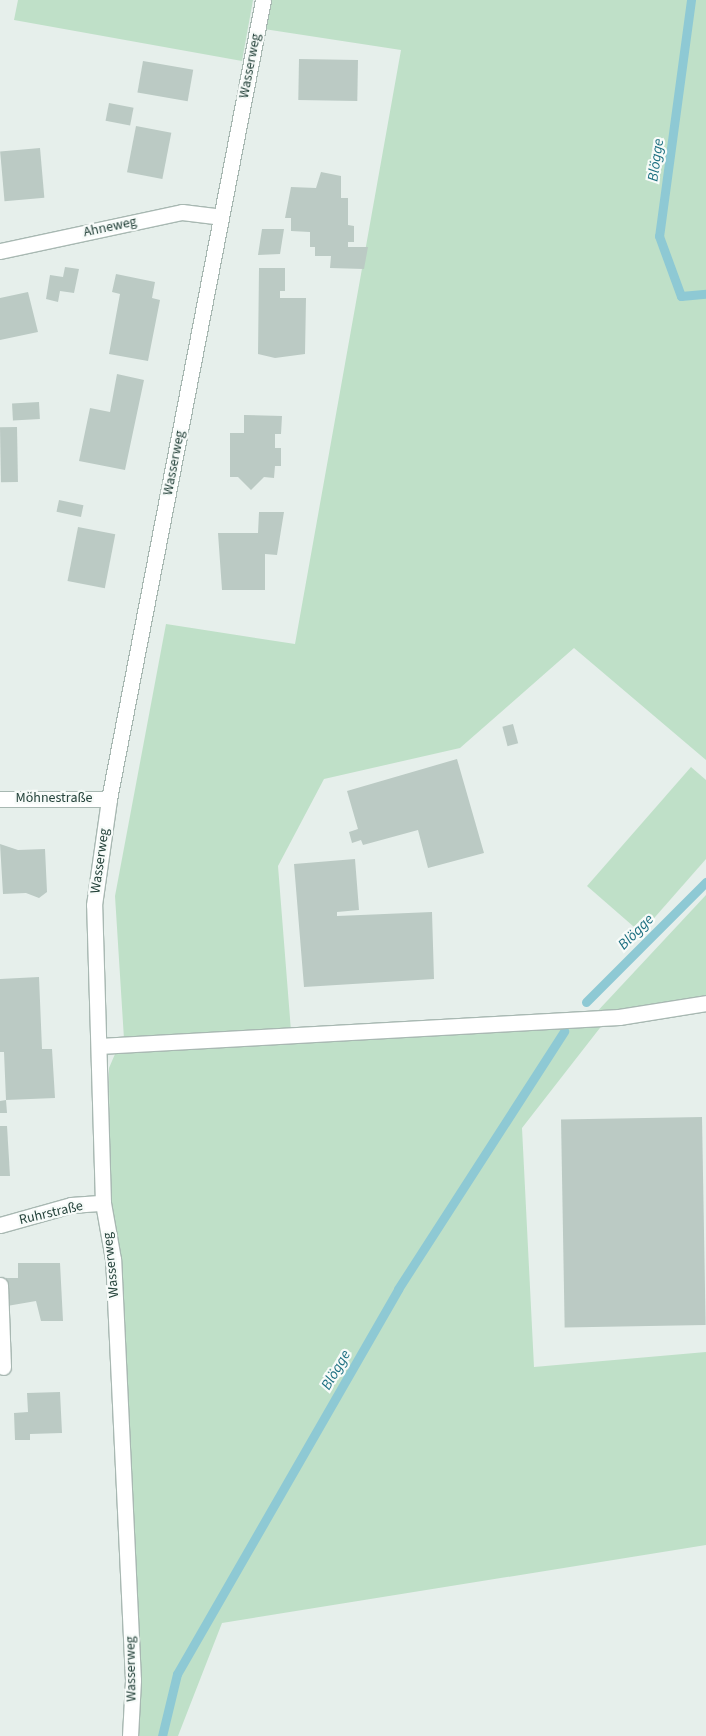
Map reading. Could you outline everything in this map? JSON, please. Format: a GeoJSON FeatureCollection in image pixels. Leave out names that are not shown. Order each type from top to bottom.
{"type":"FeatureCollection","features":[{"type":"Feature","properties":{"kind":"street","name":"Wasserweg"},"geometry":{"type":"LineString","coordinates":[[130,1736],[132,1680],[113,1259],[103,1202],[94,905],[109,799],[263,0]]}},
{"type":"Feature","properties":{"kind":"street","name":"Ahneweg"},"geometry":{"type":"LineString","coordinates":[[0,251],[182,212],[221,217]]}},
{"type":"Feature","properties":{"kind":"street","name":"Möhnestraße"},"geometry":{"type":"LineString","coordinates":[[0,799],[109,799]]}},
{"type":"Feature","properties":{"kind":"street"},"geometry":{"type":"LineString","coordinates":[[99,1046],[619,1017],[706,1003]]}},
{"type":"Feature","properties":{"kind":"street","name":"Ruhrstraße"},"geometry":{"type":"LineString","coordinates":[[0,1225],[72,1205],[103,1202]]}},
{"type":"Feature","properties":{"kind":"street"},"geometry":{"type":"LineString","coordinates":[[0,1285],[3,1367]]}},
{"type":"Feature","properties":{"kind":"green space"},"geometry":{"type":"Polygon","coordinates":[[[18,0],[253,0],[242,61],[14,20],[18,0]]]}},
{"type":"Feature","properties":{"kind":"green space"},"geometry":{"type":"Polygon","coordinates":[[[269,0],[706,0],[706,760],[574,648],[460,748],[324,779],[278,866],[291,1031],[124,1039],[115,896],[166,624],[295,644],[401,50],[264,29],[269,0]]]}},
{"type":"Feature","properties":{"kind":"green space"},"geometry":{"type":"Polygon","coordinates":[[[691,767],[706,780],[706,859],[641,933],[587,886],[691,767]]]}},
{"type":"Feature","properties":{"kind":"green space"},"geometry":{"type":"Polygon","coordinates":[[[706,895],[706,998],[593,1016],[706,895]]]}},
{"type":"Feature","properties":{"kind":"green space"},"geometry":{"type":"Polygon","coordinates":[[[603,1024],[522,1128],[534,1367],[706,1352],[706,1545],[222,1623],[178,1736],[136,1736],[110,1204],[109,1068],[115,1054],[603,1024]]]}},
{"type":"Feature","properties":{"kind":"building"},"geometry":{"type":"Polygon","coordinates":[[[299,59],[358,60],[357,101],[298,100],[299,59]]]}},
{"type":"Feature","properties":{"kind":"building"},"geometry":{"type":"Polygon","coordinates":[[[143,61],[193,70],[188,101],[137,93],[143,61]]]}},
{"type":"Feature","properties":{"kind":"building"},"geometry":{"type":"Polygon","coordinates":[[[109,103],[134,108],[130,125],[106,121],[109,103]]]}},
{"type":"Feature","properties":{"kind":"building"},"geometry":{"type":"Polygon","coordinates":[[[136,126],[171,133],[162,179],[127,172],[136,126]]]}},
{"type":"Feature","properties":{"kind":"building"},"geometry":{"type":"Polygon","coordinates":[[[40,148],[44,198],[5,201],[0,151],[40,148]]]}},
{"type":"Feature","properties":{"kind":"building"},"geometry":{"type":"Polygon","coordinates":[[[321,172],[341,176],[341,198],[348,198],[348,225],[354,226],[354,242],[348,242],[348,247],[368,247],[364,269],[330,268],[331,256],[315,256],[315,247],[310,247],[310,232],[291,231],[291,218],[285,218],[291,187],[316,188],[321,172]]]}},
{"type":"Feature","properties":{"kind":"building"},"geometry":{"type":"Polygon","coordinates":[[[262,229],[284,229],[280,254],[258,255],[262,229]]]}},
{"type":"Feature","properties":{"kind":"building"},"geometry":{"type":"Polygon","coordinates":[[[65,267],[79,269],[74,293],[60,291],[58,302],[46,299],[50,275],[63,277],[65,267]]]}},
{"type":"Feature","properties":{"kind":"building"},"geometry":{"type":"Polygon","coordinates":[[[259,268],[285,268],[285,291],[280,291],[280,298],[306,298],[305,354],[275,358],[258,354],[259,268]]]}},
{"type":"Feature","properties":{"kind":"building"},"geometry":{"type":"Polygon","coordinates":[[[116,274],[155,282],[152,298],[160,300],[148,361],[109,354],[120,294],[112,292],[116,274]]]}},
{"type":"Feature","properties":{"kind":"building"},"geometry":{"type":"Polygon","coordinates":[[[28,292],[38,332],[0,340],[0,298],[28,292]]]}},
{"type":"Feature","properties":{"kind":"building"},"geometry":{"type":"Polygon","coordinates":[[[117,374],[144,380],[125,470],[79,461],[90,408],[110,412],[117,374]]]}},
{"type":"Feature","properties":{"kind":"building"},"geometry":{"type":"Polygon","coordinates":[[[39,402],[40,419],[13,420],[12,403],[39,402]]]}},
{"type":"Feature","properties":{"kind":"building"},"geometry":{"type":"Polygon","coordinates":[[[244,415],[282,416],[281,434],[275,434],[275,448],[281,448],[281,466],[275,466],[274,478],[264,477],[251,490],[238,477],[230,477],[230,433],[244,433],[244,415]]]}},
{"type":"Feature","properties":{"kind":"building"},"geometry":{"type":"Polygon","coordinates":[[[0,427],[17,427],[18,482],[1,482],[0,427]]]}},
{"type":"Feature","properties":{"kind":"building"},"geometry":{"type":"Polygon","coordinates":[[[59,500],[83,505],[81,517],[57,512],[59,500]]]}},
{"type":"Feature","properties":{"kind":"building"},"geometry":{"type":"Polygon","coordinates":[[[259,512],[284,512],[277,555],[265,554],[265,590],[222,590],[218,533],[258,533],[259,512]]]}},
{"type":"Feature","properties":{"kind":"building"},"geometry":{"type":"Polygon","coordinates":[[[78,527],[115,534],[105,588],[68,581],[78,527]]]}},
{"type":"Feature","properties":{"kind":"building"},"geometry":{"type":"Polygon","coordinates":[[[513,724],[518,743],[508,746],[502,727],[513,724]]]}},
{"type":"Feature","properties":{"kind":"building"},"geometry":{"type":"Polygon","coordinates":[[[457,759],[484,853],[428,868],[418,830],[363,845],[361,840],[352,843],[349,832],[358,829],[347,791],[457,759]]]}},
{"type":"Feature","properties":{"kind":"building"},"geometry":{"type":"Polygon","coordinates":[[[0,844],[18,850],[45,849],[47,892],[39,898],[26,893],[3,894],[0,844]]]}},
{"type":"Feature","properties":{"kind":"building"},"geometry":{"type":"Polygon","coordinates":[[[355,859],[359,910],[337,912],[337,916],[432,912],[434,979],[304,987],[294,864],[355,859]]]}},
{"type":"Feature","properties":{"kind":"building"},"geometry":{"type":"Polygon","coordinates":[[[39,977],[42,1049],[52,1049],[55,1098],[6,1100],[4,1052],[0,1052],[0,979],[39,977]]]}},
{"type":"Feature","properties":{"kind":"building"},"geometry":{"type":"Polygon","coordinates":[[[6,1100],[7,1113],[0,1113],[0,1101],[6,1100]]]}},
{"type":"Feature","properties":{"kind":"building"},"geometry":{"type":"Polygon","coordinates":[[[702,1117],[706,1325],[565,1327],[561,1119],[702,1117]]]}},
{"type":"Feature","properties":{"kind":"building"},"geometry":{"type":"Polygon","coordinates":[[[0,1126],[7,1126],[10,1176],[0,1176],[0,1126]]]}},
{"type":"Feature","properties":{"kind":"building"},"geometry":{"type":"Polygon","coordinates":[[[18,1263],[60,1263],[63,1321],[41,1321],[36,1301],[7,1306],[6,1278],[18,1278],[18,1263]]]}},
{"type":"Feature","properties":{"kind":"building"},"geometry":{"type":"Polygon","coordinates":[[[60,1392],[62,1433],[30,1434],[30,1440],[15,1440],[14,1413],[28,1412],[27,1393],[60,1392]]]}},
{"type":"Feature","properties":{"kind":"waterway","name":"Blögge"},"geometry":{"type":"LineString","coordinates":[[691,0],[659,236],[681,296],[706,294]]}},
{"type":"Feature","properties":{"kind":"waterway","name":"Blögge"},"geometry":{"type":"LineString","coordinates":[[586,1002],[706,882]]}},
{"type":"Feature","properties":{"kind":"waterway","name":"Blögge"},"geometry":{"type":"LineString","coordinates":[[162,1736],[177,1674],[398,1289],[564,1031]]}}]}
